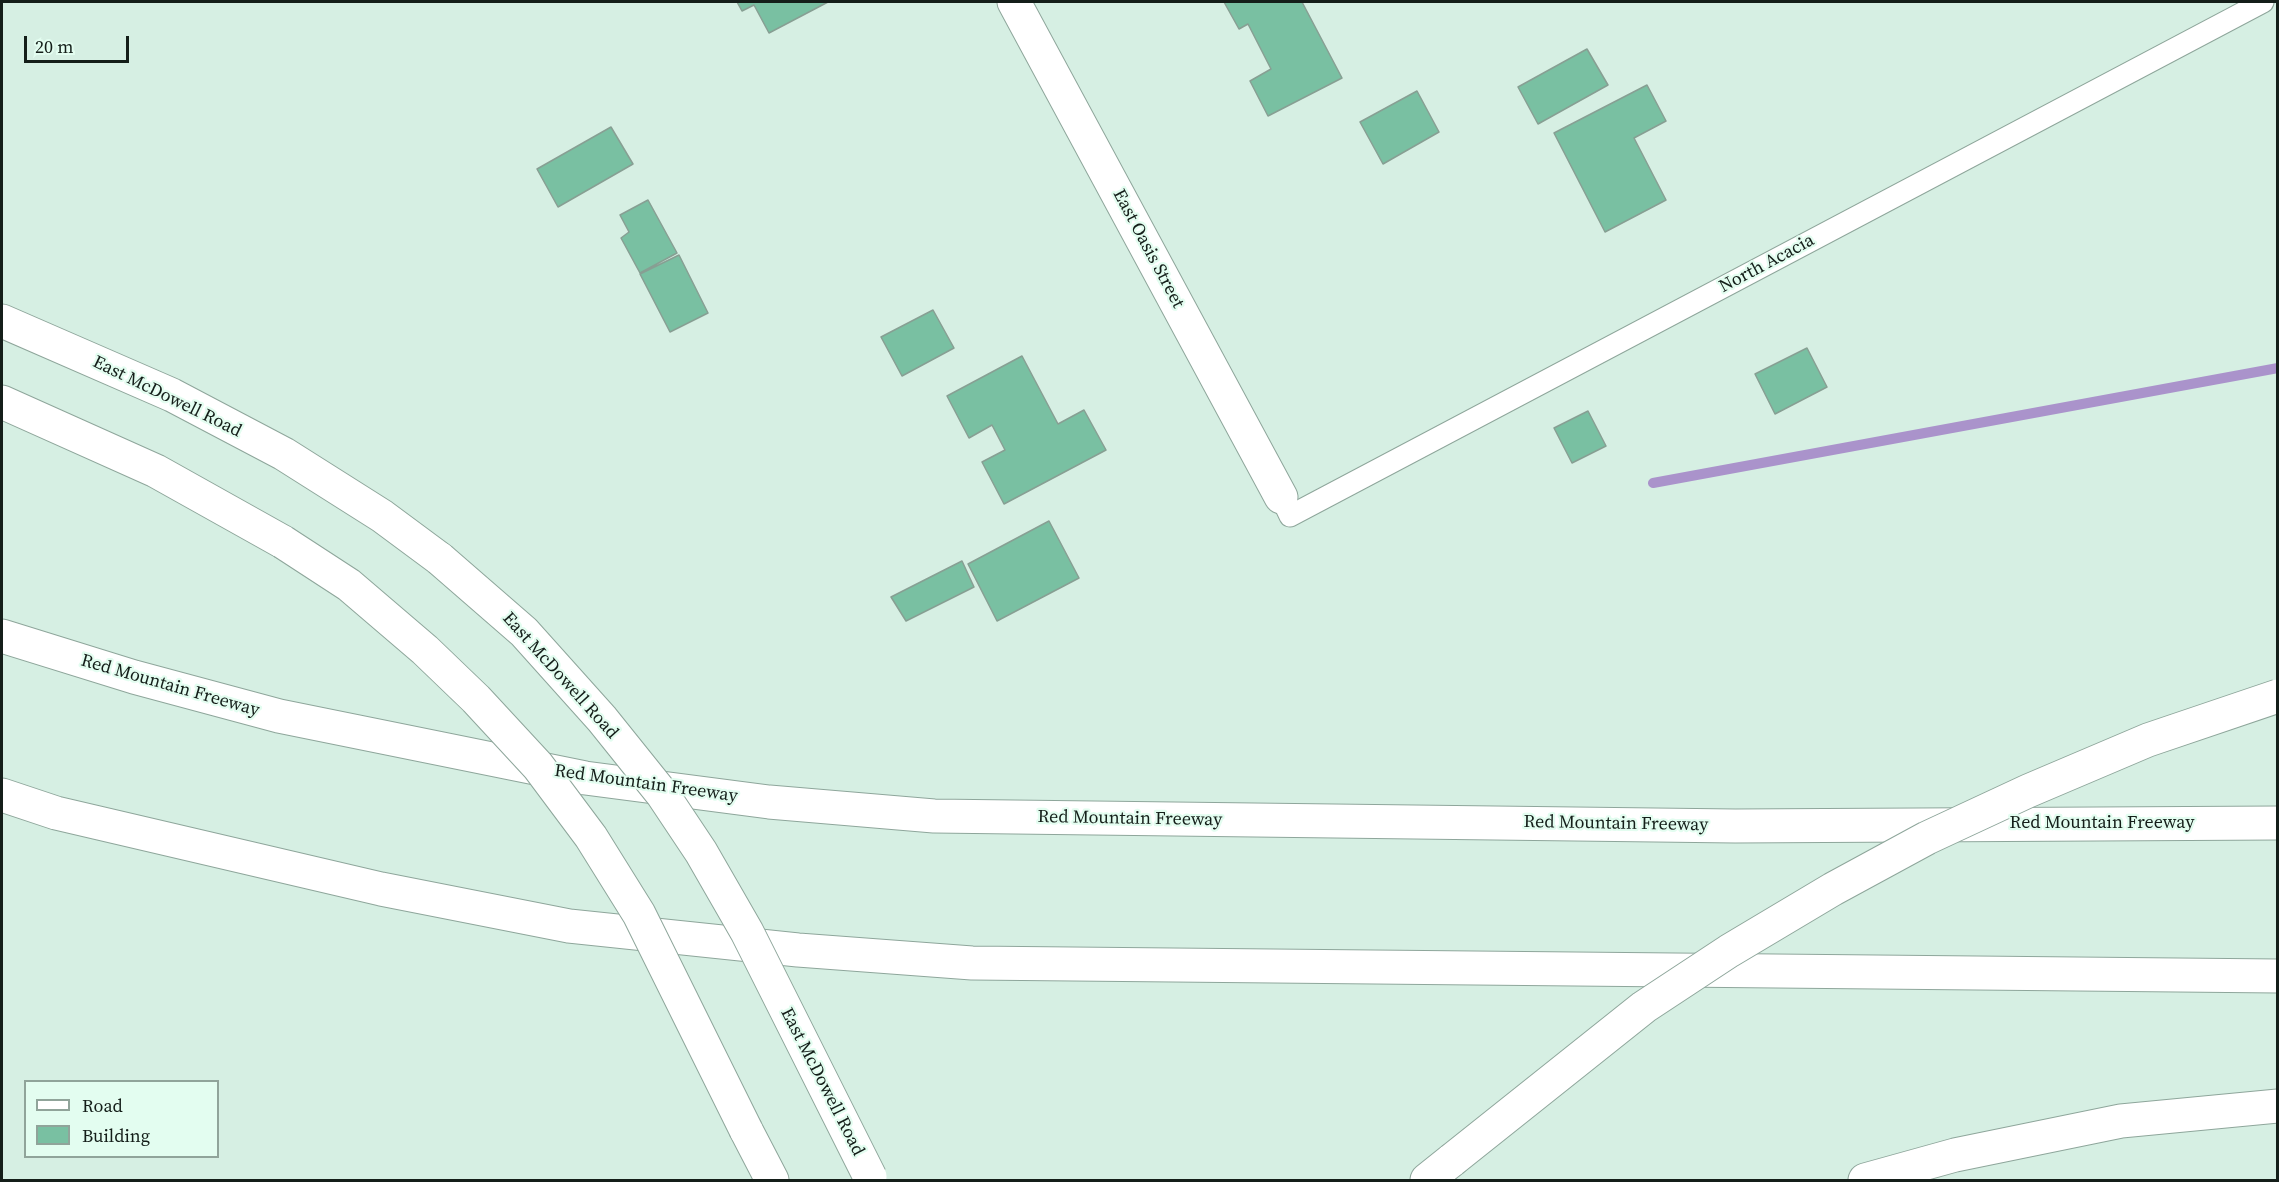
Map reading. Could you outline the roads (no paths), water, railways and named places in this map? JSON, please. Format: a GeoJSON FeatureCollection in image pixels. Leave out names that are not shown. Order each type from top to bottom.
{"type":"FeatureCollection","features":[{"type":"Feature","properties":{"kind":"main road","name":"East Oasis Street"},"geometry":{"type":"LineString","coordinates":[[1014,2],[1281,497]]}},
{"type":"Feature","properties":{"kind":"main road","name":"East McDowell Road"},"geometry":{"type":"LineString","coordinates":[[2,321],[172,395],[284,454],[382,516],[440,559],[524,632],[602,719],[663,795],[701,852],[747,932],[871,1179]]}},
{"type":"Feature","properties":{"kind":"main road"},"geometry":{"type":"LineString","coordinates":[[2,402],[156,471],[283,542],[349,585],[425,650],[476,699],[538,766],[591,837],[639,914],[772,1180]]}},
{"type":"Feature","properties":{"kind":"main road","name":"Red Mountain Freeway"},"geometry":{"type":"LineString","coordinates":[[2,636],[134,677],[279,716],[585,778],[769,802],[934,816],[1735,826],[2277,823]]}},
{"type":"Feature","properties":{"kind":"main road"},"geometry":{"type":"LineString","coordinates":[[1427,1180],[1644,1007],[1729,951],[1833,889],[1926,838],[2028,791],[2148,740],[2277,696]]}},
{"type":"Feature","properties":{"kind":"main road"},"geometry":{"type":"LineString","coordinates":[[2,795],[56,813],[381,889],[569,926],[798,950],[972,963],[2277,976]]}},
{"type":"Feature","properties":{"kind":"main road"},"geometry":{"type":"LineString","coordinates":[[1864,1180],[1955,1155],[2121,1121],[2277,1106]]}},
{"type":"Feature","properties":{"kind":"lane","name":"North Acacia"},"geometry":{"type":"LineString","coordinates":[[1281,497],[1290,516],[2263,2]]}},
{"type":"Feature","properties":{"kind":"waterway"},"geometry":{"type":"LineString","coordinates":[[1653,483],[2278,368]]}}]}
